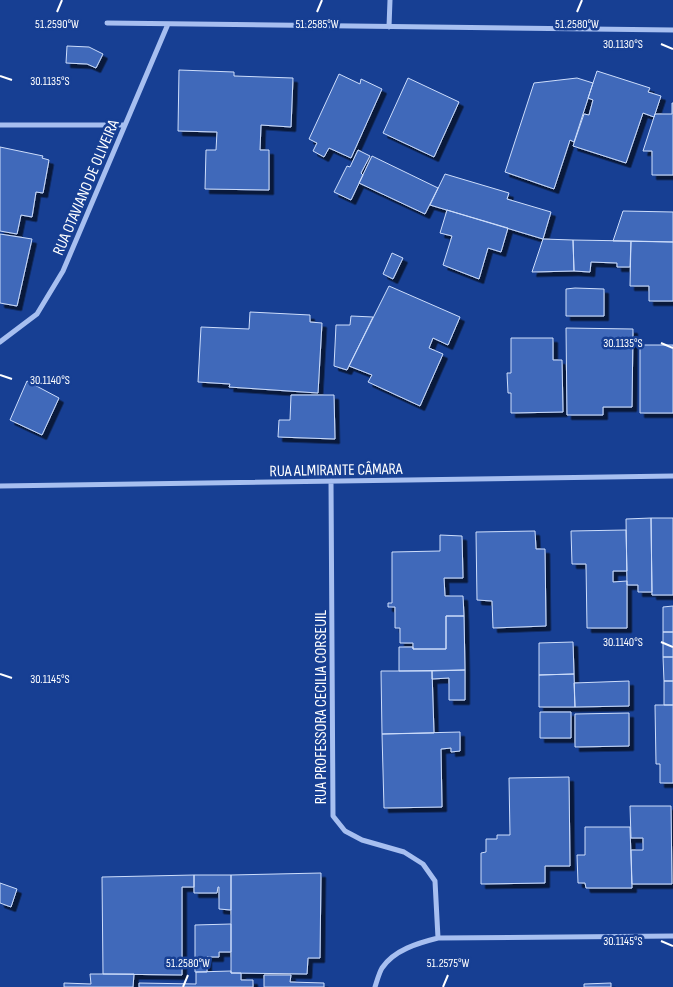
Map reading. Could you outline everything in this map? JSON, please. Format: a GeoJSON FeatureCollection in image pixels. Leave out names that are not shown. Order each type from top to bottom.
{"type":"FeatureCollection","features":[{"type":"Feature","properties":{"kind":"street"},"geometry":{"type":"LineString","coordinates":[[389,27],[390,0]]}},
{"type":"Feature","properties":{"kind":"street"},"geometry":{"type":"LineString","coordinates":[[107,24],[673,30]]}},
{"type":"Feature","properties":{"kind":"street","name":"RUA OTAVIANO DE OLIVEIRA"},"geometry":{"type":"LineString","coordinates":[[0,342],[37,314],[63,271],[168,24]]}},
{"type":"Feature","properties":{"kind":"street"},"geometry":{"type":"LineString","coordinates":[[0,125],[125,125]]}},
{"type":"Feature","properties":{"kind":"street","name":"RUA ALMIRANTE CÂMARA"},"geometry":{"type":"LineString","coordinates":[[0,486],[673,476]]}},
{"type":"Feature","properties":{"kind":"street","name":"RUA PROFESSORA CECILIA CORSEUIL"},"geometry":{"type":"LineString","coordinates":[[330,481],[333,816],[345,831],[362,840],[404,852],[422,864],[435,880],[438,938]]}},
{"type":"Feature","properties":{"kind":"street"},"geometry":{"type":"LineString","coordinates":[[375,987],[382,968],[394,956],[413,945],[438,938],[673,936]]}},
{"type":"Feature","properties":{"kind":"building"},"geometry":{"type":"Polygon","coordinates":[[[67,46],[89,47],[103,54],[96,68],[87,64],[66,63],[67,46]]]}},
{"type":"Feature","properties":{"kind":"building"},"geometry":{"type":"Polygon","coordinates":[[[179,70],[234,72],[234,76],[293,78],[291,127],[261,125],[260,150],[269,150],[269,190],[205,189],[206,150],[216,150],[217,132],[178,131],[179,70]]]}},
{"type":"Feature","properties":{"kind":"building"},"geometry":{"type":"Polygon","coordinates":[[[597,71],[650,88],[648,92],[661,96],[654,117],[643,113],[626,163],[573,146],[584,114],[589,115],[593,100],[588,98],[597,71]]]}},
{"type":"Feature","properties":{"kind":"building"},"geometry":{"type":"Polygon","coordinates":[[[339,74],[360,84],[361,79],[382,89],[351,158],[329,148],[324,157],[313,151],[317,143],[309,139],[339,74]]]}},
{"type":"Feature","properties":{"kind":"building"},"geometry":{"type":"Polygon","coordinates":[[[408,78],[459,102],[434,157],[383,133],[408,78]]]}},
{"type":"Feature","properties":{"kind":"building"},"geometry":{"type":"Polygon","coordinates":[[[577,78],[593,83],[574,142],[570,140],[554,189],[505,172],[534,83],[577,78]]]}},
{"type":"Feature","properties":{"kind":"building"},"geometry":{"type":"Polygon","coordinates":[[[672,103],[673,175],[652,175],[652,151],[643,151],[655,114],[672,114],[672,103]]]}},
{"type":"Feature","properties":{"kind":"building"},"geometry":{"type":"Polygon","coordinates":[[[0,147],[43,156],[42,158],[49,160],[43,193],[36,192],[32,217],[21,215],[17,234],[0,231],[0,147]]]}},
{"type":"Feature","properties":{"kind":"building"},"geometry":{"type":"Polygon","coordinates":[[[358,150],[370,156],[361,173],[363,175],[351,200],[334,192],[347,166],[350,167],[358,150]]]}},
{"type":"Feature","properties":{"kind":"building"},"geometry":{"type":"Polygon","coordinates":[[[372,156],[438,188],[425,214],[359,183],[372,156]]]}},
{"type":"Feature","properties":{"kind":"building"},"geometry":{"type":"Polygon","coordinates":[[[445,174],[509,193],[507,199],[551,212],[543,239],[430,205],[445,174]]]}},
{"type":"Feature","properties":{"kind":"building"},"geometry":{"type":"Polygon","coordinates":[[[447,210],[508,228],[501,252],[488,248],[479,279],[443,265],[452,236],[440,233],[447,210]]]}},
{"type":"Feature","properties":{"kind":"building"},"geometry":{"type":"Polygon","coordinates":[[[623,211],[673,212],[673,242],[613,241],[623,211]]]}},
{"type":"Feature","properties":{"kind":"building"},"geometry":{"type":"Polygon","coordinates":[[[0,234],[32,239],[17,306],[0,303],[0,234]]]}},
{"type":"Feature","properties":{"kind":"building"},"geometry":{"type":"Polygon","coordinates":[[[543,239],[573,240],[574,271],[532,272],[543,239]]]}},
{"type":"Feature","properties":{"kind":"building"},"geometry":{"type":"Polygon","coordinates":[[[573,240],[631,241],[630,267],[617,267],[617,263],[591,262],[590,272],[574,271],[573,240]]]}},
{"type":"Feature","properties":{"kind":"building"},"geometry":{"type":"Polygon","coordinates":[[[631,241],[673,242],[673,301],[649,301],[649,286],[630,286],[631,241]]]}},
{"type":"Feature","properties":{"kind":"building"},"geometry":{"type":"Polygon","coordinates":[[[392,253],[403,258],[393,279],[383,274],[392,253]]]}},
{"type":"Feature","properties":{"kind":"building"},"geometry":{"type":"Polygon","coordinates":[[[389,286],[460,317],[448,345],[433,338],[429,348],[443,354],[420,406],[368,382],[372,375],[349,366],[389,286]]]}},
{"type":"Feature","properties":{"kind":"building"},"geometry":{"type":"Polygon","coordinates":[[[566,289],[604,289],[604,316],[566,316],[566,289]]]}},
{"type":"Feature","properties":{"kind":"building"},"geometry":{"type":"Polygon","coordinates":[[[250,312],[310,315],[310,322],[322,323],[318,393],[229,387],[230,384],[198,382],[201,327],[249,329],[250,312]]]}},
{"type":"Feature","properties":{"kind":"building"},"geometry":{"type":"Polygon","coordinates":[[[351,316],[373,317],[347,370],[334,366],[336,325],[350,325],[351,316]]]}},
{"type":"Feature","properties":{"kind":"building"},"geometry":{"type":"Polygon","coordinates":[[[566,328],[633,329],[632,407],[603,407],[603,415],[567,415],[566,328]]]}},
{"type":"Feature","properties":{"kind":"building"},"geometry":{"type":"Polygon","coordinates":[[[511,338],[553,338],[553,360],[562,360],[563,412],[511,413],[511,393],[508,393],[507,373],[511,373],[511,338]]]}},
{"type":"Feature","properties":{"kind":"building"},"geometry":{"type":"Polygon","coordinates":[[[640,345],[673,345],[673,413],[640,413],[640,345]]]}},
{"type":"Feature","properties":{"kind":"building"},"geometry":{"type":"Polygon","coordinates":[[[27,381],[59,398],[42,435],[10,420],[27,381]]]}},
{"type":"Feature","properties":{"kind":"building"},"geometry":{"type":"Polygon","coordinates":[[[291,395],[334,395],[335,439],[278,437],[279,420],[290,420],[291,395]]]}},
{"type":"Feature","properties":{"kind":"building"},"geometry":{"type":"Polygon","coordinates":[[[651,518],[673,518],[673,595],[652,595],[651,518]]]}},
{"type":"Feature","properties":{"kind":"building"},"geometry":{"type":"Polygon","coordinates":[[[651,518],[652,592],[638,592],[638,585],[627,585],[626,519],[651,518]]]}},
{"type":"Feature","properties":{"kind":"building"},"geometry":{"type":"Polygon","coordinates":[[[626,530],[627,571],[613,571],[613,582],[627,581],[627,628],[587,628],[586,564],[572,564],[571,531],[626,530]]]}},
{"type":"Feature","properties":{"kind":"building"},"geometry":{"type":"Polygon","coordinates":[[[535,531],[536,549],[545,549],[546,626],[493,628],[492,601],[477,600],[476,532],[535,531]]]}},
{"type":"Feature","properties":{"kind":"building"},"geometry":{"type":"Polygon","coordinates":[[[440,535],[462,536],[463,578],[444,578],[445,596],[463,596],[464,616],[446,616],[446,649],[413,649],[413,643],[400,643],[400,628],[395,628],[395,607],[388,607],[388,603],[392,603],[392,552],[440,551],[440,535]]]}},
{"type":"Feature","properties":{"kind":"building"},"geometry":{"type":"Polygon","coordinates":[[[673,606],[673,632],[663,632],[663,607],[673,606]]]}},
{"type":"Feature","properties":{"kind":"building"},"geometry":{"type":"Polygon","coordinates":[[[446,616],[464,616],[465,670],[399,671],[399,647],[446,649],[446,616]]]}},
{"type":"Feature","properties":{"kind":"building"},"geometry":{"type":"Polygon","coordinates":[[[663,632],[673,632],[673,657],[663,657],[663,632]]]}},
{"type":"Feature","properties":{"kind":"building"},"geometry":{"type":"Polygon","coordinates":[[[573,642],[574,674],[539,675],[539,643],[573,642]]]}},
{"type":"Feature","properties":{"kind":"building"},"geometry":{"type":"Polygon","coordinates":[[[663,657],[673,657],[673,681],[664,681],[663,657]]]}},
{"type":"Feature","properties":{"kind":"building"},"geometry":{"type":"Polygon","coordinates":[[[465,670],[465,700],[449,700],[449,678],[432,679],[432,671],[465,670]]]}},
{"type":"Feature","properties":{"kind":"building"},"geometry":{"type":"Polygon","coordinates":[[[381,671],[432,671],[434,733],[382,734],[381,671]]]}},
{"type":"Feature","properties":{"kind":"building"},"geometry":{"type":"Polygon","coordinates":[[[574,674],[575,707],[539,707],[539,675],[574,674]]]}},
{"type":"Feature","properties":{"kind":"building"},"geometry":{"type":"Polygon","coordinates":[[[629,681],[629,706],[575,707],[574,683],[629,681]]]}},
{"type":"Feature","properties":{"kind":"building"},"geometry":{"type":"Polygon","coordinates":[[[664,681],[673,681],[673,705],[664,705],[664,681]]]}},
{"type":"Feature","properties":{"kind":"building"},"geometry":{"type":"Polygon","coordinates":[[[655,705],[673,705],[673,783],[660,783],[660,764],[656,764],[655,705]]]}},
{"type":"Feature","properties":{"kind":"building"},"geometry":{"type":"Polygon","coordinates":[[[540,712],[571,712],[571,738],[540,738],[540,712]]]}},
{"type":"Feature","properties":{"kind":"building"},"geometry":{"type":"Polygon","coordinates":[[[629,713],[629,746],[575,747],[575,714],[629,713]]]}},
{"type":"Feature","properties":{"kind":"building"},"geometry":{"type":"Polygon","coordinates":[[[460,732],[460,751],[451,752],[451,748],[441,749],[442,807],[384,808],[382,734],[460,732]]]}},
{"type":"Feature","properties":{"kind":"building"},"geometry":{"type":"Polygon","coordinates":[[[569,777],[570,866],[545,866],[545,883],[481,884],[481,853],[486,852],[486,839],[497,839],[497,835],[510,835],[509,778],[569,777]]]}},
{"type":"Feature","properties":{"kind":"building"},"geometry":{"type":"Polygon","coordinates":[[[630,806],[671,806],[672,884],[632,884],[631,850],[643,850],[643,838],[631,838],[630,806]]]}},
{"type":"Feature","properties":{"kind":"building"},"geometry":{"type":"Polygon","coordinates":[[[585,827],[630,827],[632,888],[586,888],[585,883],[578,883],[577,855],[585,855],[585,827]]]}},
{"type":"Feature","properties":{"kind":"building"},"geometry":{"type":"Polygon","coordinates":[[[321,873],[320,958],[308,958],[307,974],[231,973],[231,875],[321,873]]]}},
{"type":"Feature","properties":{"kind":"building"},"geometry":{"type":"Polygon","coordinates":[[[194,875],[231,875],[231,910],[219,909],[219,887],[217,893],[194,893],[194,875]]]}},
{"type":"Feature","properties":{"kind":"building"},"geometry":{"type":"Polygon","coordinates":[[[194,875],[194,887],[182,887],[182,975],[103,974],[102,877],[194,875]]]}},
{"type":"Feature","properties":{"kind":"building"},"geometry":{"type":"Polygon","coordinates":[[[0,883],[17,889],[11,907],[0,903],[0,883]]]}},
{"type":"Feature","properties":{"kind":"building"},"geometry":{"type":"Polygon","coordinates":[[[231,924],[231,952],[219,952],[219,957],[207,957],[207,972],[195,972],[195,925],[231,924]]]}},
{"type":"Feature","properties":{"kind":"building"},"geometry":{"type":"Polygon","coordinates":[[[231,971],[231,973],[241,973],[241,980],[253,980],[253,987],[139,987],[139,983],[196,984],[196,972],[231,971]]]}},
{"type":"Feature","properties":{"kind":"building"},"geometry":{"type":"Polygon","coordinates":[[[90,974],[134,974],[133,987],[64,987],[64,983],[91,984],[90,974]]]}},
{"type":"Feature","properties":{"kind":"building"},"geometry":{"type":"Polygon","coordinates":[[[264,975],[291,975],[290,982],[324,983],[324,987],[264,987],[264,975]]]}},
{"type":"Feature","properties":{"kind":"building"},"geometry":{"type":"Polygon","coordinates":[[[611,983],[611,987],[584,987],[584,984],[611,983]]]}}]}
